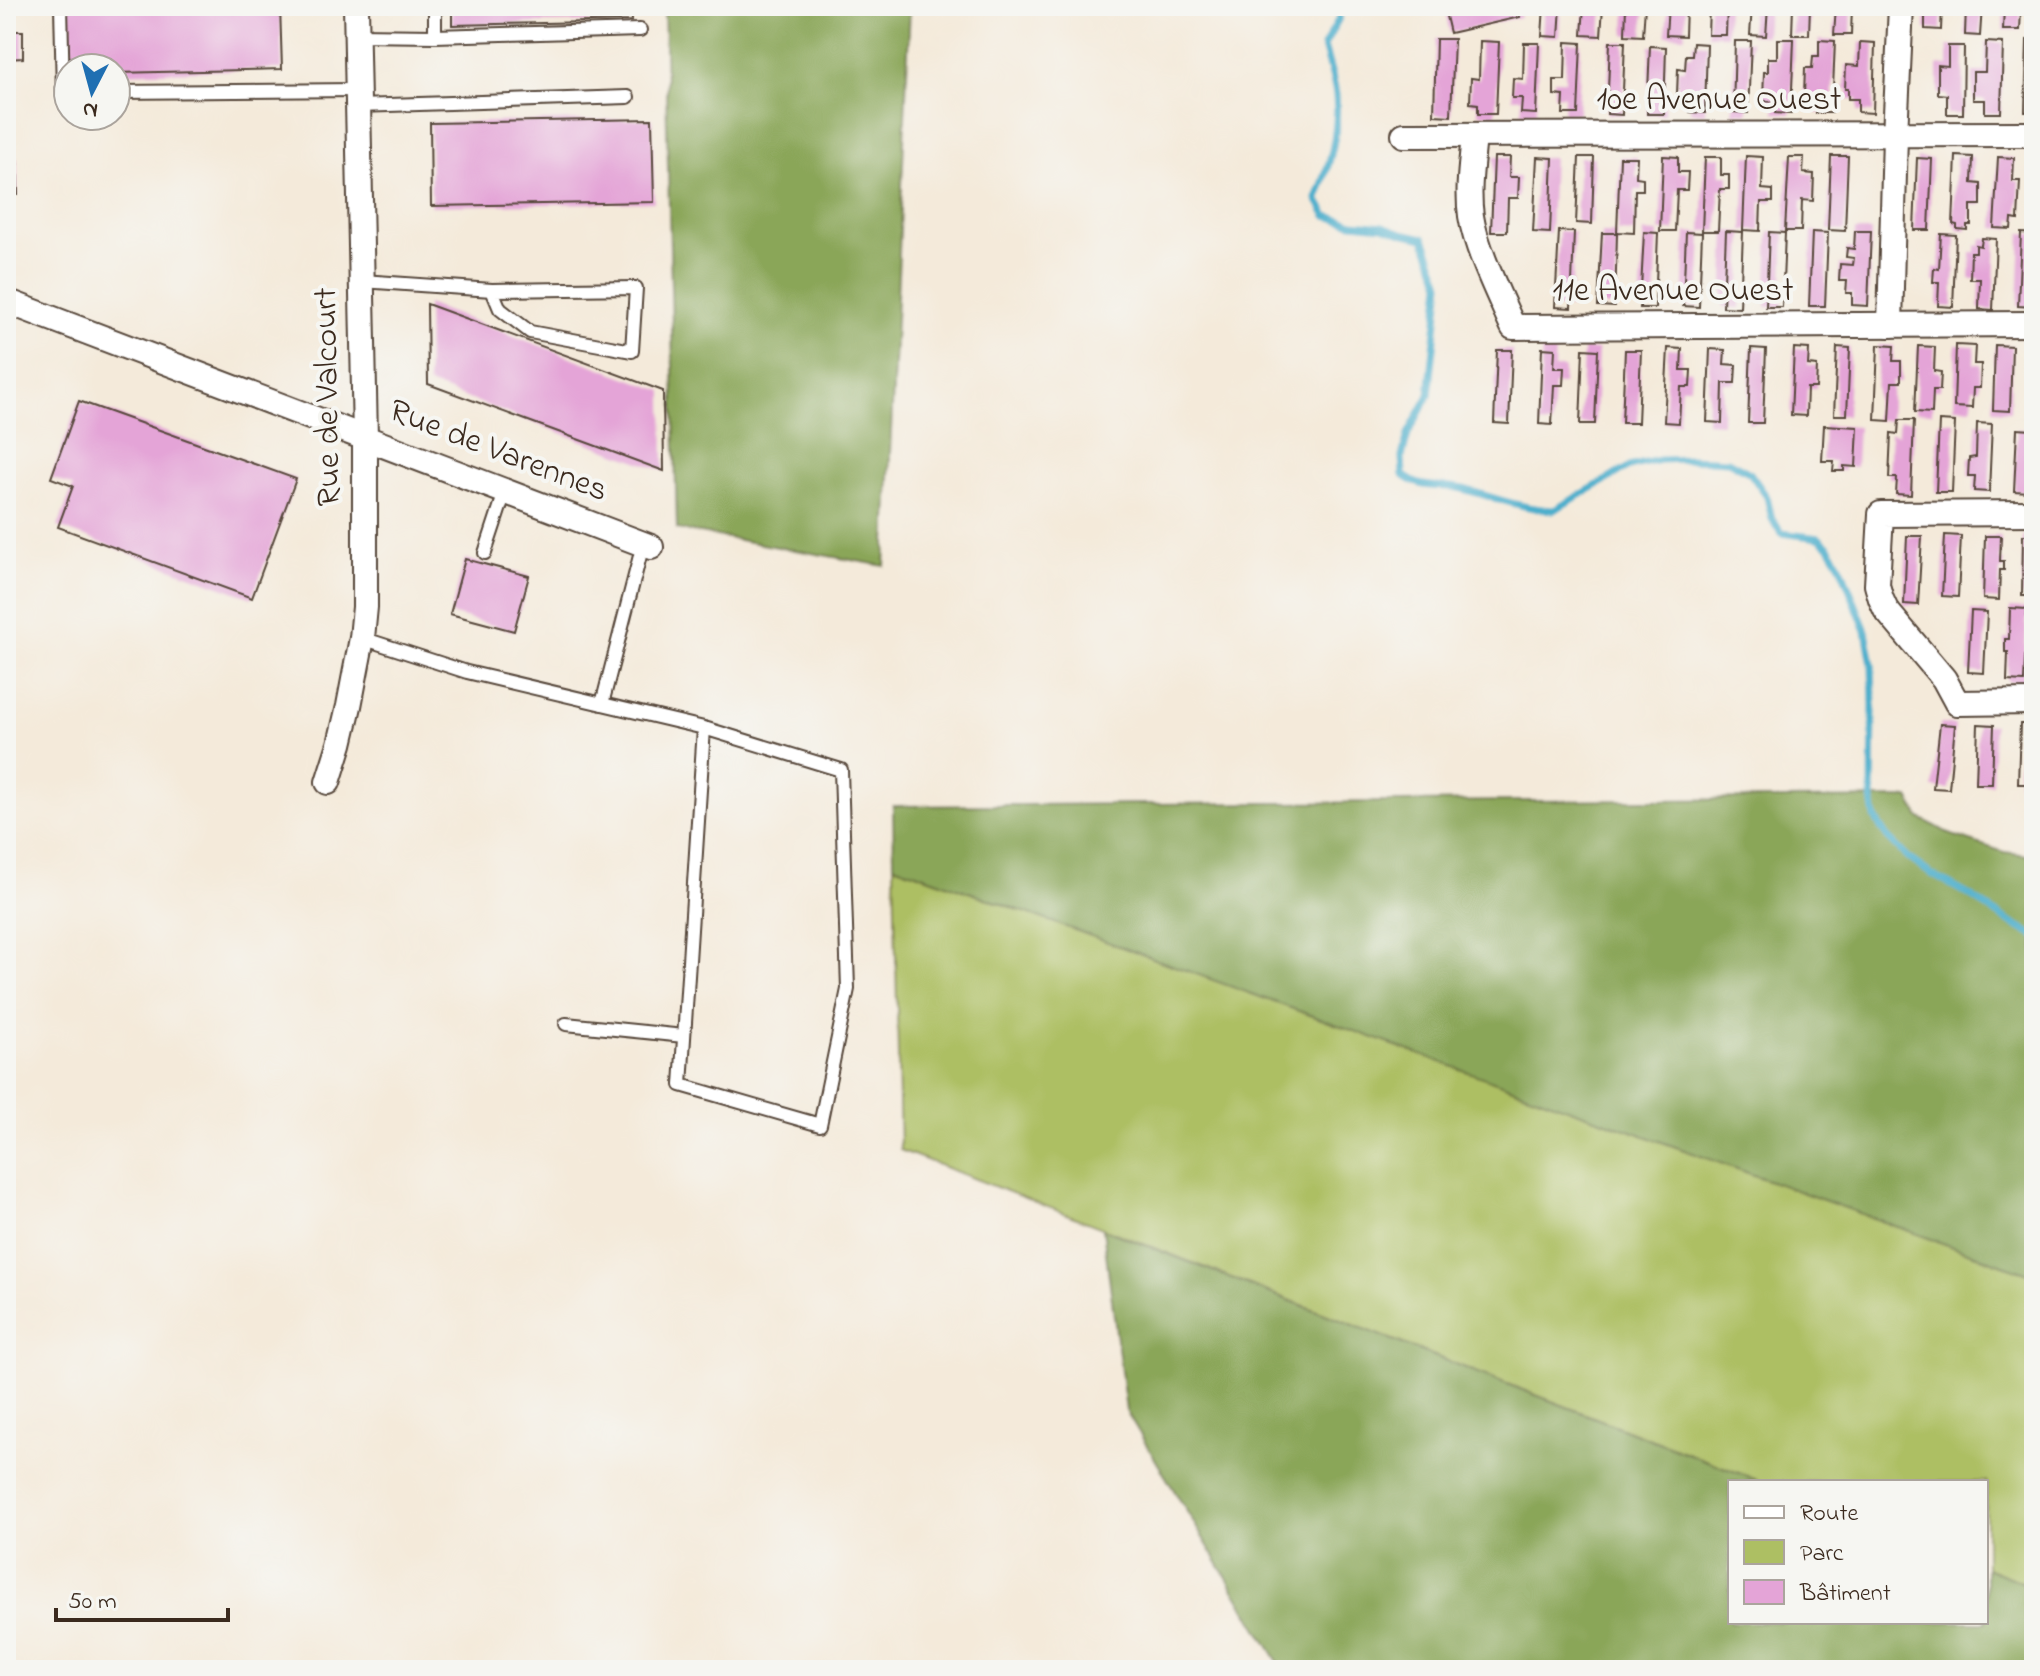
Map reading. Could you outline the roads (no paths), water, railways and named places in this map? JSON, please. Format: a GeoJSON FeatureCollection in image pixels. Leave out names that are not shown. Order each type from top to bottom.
{"type":"FeatureCollection","features":[{"type":"Feature","properties":{"kind":"street","name":"Rue de Valcourt"},"geometry":{"type":"LineString","coordinates":[[328,782],[349,706],[362,638],[366,594],[356,6]]}},
{"type":"Feature","properties":{"kind":"street"},"geometry":{"type":"LineString","coordinates":[[1890,325],[1901,6]]}},
{"type":"Feature","properties":{"kind":"street","name":"10e Avenue Ouest"},"geometry":{"type":"LineString","coordinates":[[1404,135],[2034,134]]}},
{"type":"Feature","properties":{"kind":"street","name":"11e Avenue Ouest"},"geometry":{"type":"LineString","coordinates":[[1474,135],[1471,216],[1475,235],[1513,327],[2034,324]]}},
{"type":"Feature","properties":{"kind":"street","name":"Rue de Varennes"},"geometry":{"type":"LineString","coordinates":[[6,301],[647,546]]}},
{"type":"Feature","properties":{"kind":"street"},"geometry":{"type":"LineString","coordinates":[[2034,513],[1881,514],[1877,585],[1886,610],[1944,679],[1957,703],[2034,702]]}},
{"type":"Feature","properties":{"kind":"lane"},"geometry":{"type":"LineString","coordinates":[[61,6],[62,52]]}},
{"type":"Feature","properties":{"kind":"lane"},"geometry":{"type":"LineString","coordinates":[[435,6],[435,36]]}},
{"type":"Feature","properties":{"kind":"lane"},"geometry":{"type":"LineString","coordinates":[[356,35],[640,30]]}},
{"type":"Feature","properties":{"kind":"lane"},"geometry":{"type":"LineString","coordinates":[[132,92],[358,98],[628,97]]}},
{"type":"Feature","properties":{"kind":"lane"},"geometry":{"type":"LineString","coordinates":[[362,281],[492,290],[636,288],[632,351],[530,332],[500,309],[492,290]]}},
{"type":"Feature","properties":{"kind":"lane"},"geometry":{"type":"LineString","coordinates":[[485,553],[505,492]]}},
{"type":"Feature","properties":{"kind":"lane"},"geometry":{"type":"LineString","coordinates":[[602,704],[647,546]]}},
{"type":"Feature","properties":{"kind":"lane"},"geometry":{"type":"LineString","coordinates":[[362,638],[467,672],[704,728],[841,770],[848,989],[820,1125],[681,1085],[704,728]]}},
{"type":"Feature","properties":{"kind":"lane"},"geometry":{"type":"LineString","coordinates":[[566,1024],[684,1036]]}},
{"type":"Feature","properties":{"kind":"waterway"},"geometry":{"type":"LineString","coordinates":[[1341,6],[1339,18],[1324,46],[1337,109],[1330,161],[1317,199],[1327,216],[1383,226],[1424,238],[1441,283],[1429,395],[1408,434],[1402,457],[1403,475],[1418,484],[1454,487],[1519,505],[1554,510],[1629,467],[1659,460],[1728,461],[1750,473],[1767,497],[1772,519],[1782,533],[1819,538],[1829,547],[1840,565],[1866,631],[1872,664],[1872,798],[1875,818],[1887,837],[1907,857],[2034,936]]}}]}
